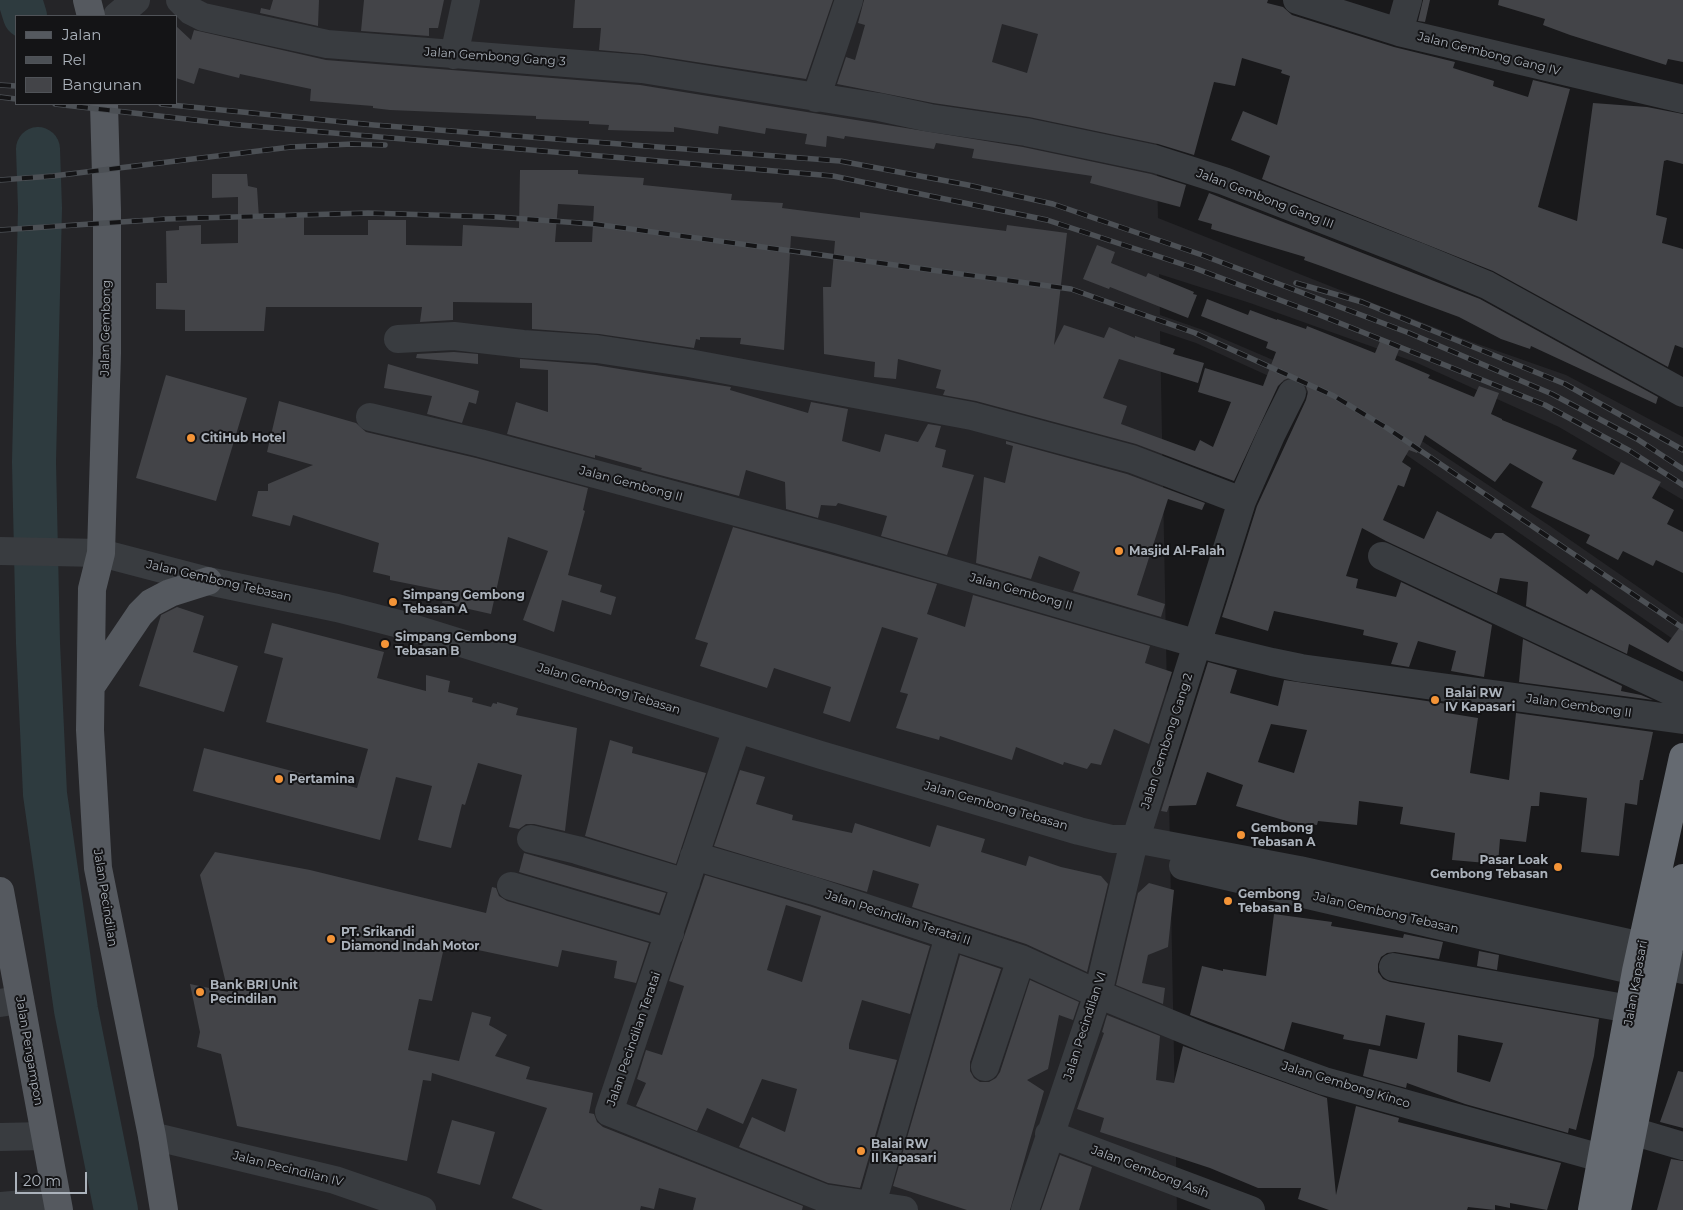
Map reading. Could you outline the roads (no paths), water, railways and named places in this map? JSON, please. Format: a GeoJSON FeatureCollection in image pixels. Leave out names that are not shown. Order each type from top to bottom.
{"type":"FeatureCollection","features":[{"type":"Feature","properties":{"kind":"highway","name":"Jalan Kapasari"},"geometry":{"type":"LineString","coordinates":[[1592,1210],[1639,959],[1683,757]]}},
{"type":"Feature","properties":{"kind":"highway","name":"Jalan Kapasari"},"geometry":{"type":"LineString","coordinates":[[1617,1210],[1632,1131],[1673,967],[1683,878]]}},
{"type":"Feature","properties":{"kind":"main road"},"geometry":{"type":"LineString","coordinates":[[87,0],[91,15]]}},
{"type":"Feature","properties":{"kind":"main road","name":"Jalan Gembong"},"geometry":{"type":"LineString","coordinates":[[101,552],[107,353],[107,210],[104,105]]}},
{"type":"Feature","properties":{"kind":"main road","name":"Jalan Pecindilan"},"geometry":{"type":"LineString","coordinates":[[101,552],[92,589],[90,730],[98,868],[152,1136],[164,1210]]}},
{"type":"Feature","properties":{"kind":"main road"},"geometry":{"type":"LineString","coordinates":[[92,684],[140,614],[151,603],[170,593],[208,581]]}},
{"type":"Feature","properties":{"kind":"main road","name":"Jalan Pengampon"},"geometry":{"type":"LineString","coordinates":[[0,891],[10,1002],[45,1136],[58,1206]]}},
{"type":"Feature","properties":{"kind":"street"},"geometry":{"type":"LineString","coordinates":[[118,15],[136,0]]}},
{"type":"Feature","properties":{"kind":"street","name":"Jalan Gembong Gang 3"},"geometry":{"type":"LineString","coordinates":[[180,0],[191,11],[203,17],[327,44],[642,69],[816,98]]}},
{"type":"Feature","properties":{"kind":"street"},"geometry":{"type":"LineString","coordinates":[[454,55],[466,0]]}},
{"type":"Feature","properties":{"kind":"street"},"geometry":{"type":"LineString","coordinates":[[816,98],[849,0]]}},
{"type":"Feature","properties":{"kind":"street","name":"Jalan Gembong Gang IV"},"geometry":{"type":"LineString","coordinates":[[1297,0],[1398,32],[1683,100]]}},
{"type":"Feature","properties":{"kind":"street"},"geometry":{"type":"LineString","coordinates":[[1398,32],[1408,0]]}},
{"type":"Feature","properties":{"kind":"street","name":"Jalan Gembong Gang III"},"geometry":{"type":"LineString","coordinates":[[816,98],[880,107],[930,118],[1026,132],[1155,160],[1224,181],[1486,285],[1683,393]]}},
{"type":"Feature","properties":{"kind":"street"},"geometry":{"type":"LineString","coordinates":[[398,339],[454,336],[597,349],[689,363],[972,416],[1132,459],[1242,502]]}},
{"type":"Feature","properties":{"kind":"street","name":"Jalan Gembong Gang 2"},"geometry":{"type":"LineString","coordinates":[[1126,844],[1198,644],[1242,502],[1271,435],[1292,393]]}},
{"type":"Feature","properties":{"kind":"street","name":"Jalan Gembong II"},"geometry":{"type":"LineString","coordinates":[[370,417],[480,443],[833,538],[1198,644],[1301,668],[1683,720]]}},
{"type":"Feature","properties":{"kind":"street","name":"Jalan Gembong Tebasan"},"geometry":{"type":"LineString","coordinates":[[0,550],[101,552],[208,581],[337,608],[403,625],[737,729],[1126,844],[1673,967]]}},
{"type":"Feature","properties":{"kind":"street"},"geometry":{"type":"LineString","coordinates":[[1382,556],[1683,697]]}},
{"type":"Feature","properties":{"kind":"street","name":"Jalan Pecindilan Teratai"},"geometry":{"type":"LineString","coordinates":[[737,729],[609,1112],[822,1204],[872,1204],[904,1210]]}},
{"type":"Feature","properties":{"kind":"street"},"geometry":{"type":"LineString","coordinates":[[531,839],[577,850],[686,883]]}},
{"type":"Feature","properties":{"kind":"street","name":"Jalan Pecindilan VI"},"geometry":{"type":"LineString","coordinates":[[1025,1210],[1049,1134],[1098,994],[1126,844]]}},
{"type":"Feature","properties":{"kind":"street","name":"Jalan Pecindilan Teratai II"},"geometry":{"type":"LineString","coordinates":[[694,856],[814,890],[949,936],[1021,958],[1098,994]]}},
{"type":"Feature","properties":{"kind":"street"},"geometry":{"type":"LineString","coordinates":[[511,886],[670,933]]}},
{"type":"Feature","properties":{"kind":"street"},"geometry":{"type":"LineString","coordinates":[[872,1204],[949,936]]}},
{"type":"Feature","properties":{"kind":"street"},"geometry":{"type":"LineString","coordinates":[[985,1067],[1021,958]]}},
{"type":"Feature","properties":{"kind":"street"},"geometry":{"type":"LineString","coordinates":[[1393,967],[1630,1009]]}},
{"type":"Feature","properties":{"kind":"street","name":"Jalan Gembong Kinco"},"geometry":{"type":"LineString","coordinates":[[1098,994],[1205,1038],[1324,1081],[1601,1158]]}},
{"type":"Feature","properties":{"kind":"street"},"geometry":{"type":"LineString","coordinates":[[1632,1131],[1683,1146]]}},
{"type":"Feature","properties":{"kind":"street","name":"Jalan Gembong Asih"},"geometry":{"type":"LineString","coordinates":[[1049,1134],[1251,1210]]}},
{"type":"Feature","properties":{"kind":"street"},"geometry":{"type":"LineString","coordinates":[[0,1137],[45,1136]]}},
{"type":"Feature","properties":{"kind":"street","name":"Jalan Pecindilan IV"},"geometry":{"type":"LineString","coordinates":[[152,1136],[335,1180],[422,1210]]}},
{"type":"Feature","properties":{"kind":"street"},"geometry":{"type":"LineString","coordinates":[[0,1206],[58,1206]]}},
{"type":"Feature","properties":{"kind":"waterway"},"geometry":{"type":"LineString","coordinates":[[20,0],[25,15]]}},
{"type":"Feature","properties":{"kind":"waterway"},"geometry":{"type":"LineString","coordinates":[[38,149],[40,208],[34,462],[38,643],[45,794],[76,1010],[116,1210]]}},
{"type":"Feature","properties":{"kind":"railway"},"geometry":{"type":"LineString","coordinates":[[0,85],[15,86]]}},
{"type":"Feature","properties":{"kind":"railway"},"geometry":{"type":"LineString","coordinates":[[0,97],[15,99]]}},
{"type":"Feature","properties":{"kind":"railway"},"geometry":{"type":"LineString","coordinates":[[64,105],[229,124],[833,176],[1047,220],[1197,269],[1317,314],[1545,405],[1630,451],[1683,485]]}},
{"type":"Feature","properties":{"kind":"railway"},"geometry":{"type":"LineString","coordinates":[[171,105],[374,125],[840,161],[968,185],[1053,204],[1202,255],[1409,333],[1552,394],[1637,439],[1683,469]]}},
{"type":"Feature","properties":{"kind":"railway"},"geometry":{"type":"LineString","coordinates":[[0,180],[53,176],[291,147],[352,144],[385,145]]}},
{"type":"Feature","properties":{"kind":"railway"},"geometry":{"type":"LineString","coordinates":[[0,230],[166,219],[368,213],[497,217],[594,224],[1071,289],[1195,333],[1334,396],[1387,428],[1683,628]]}},
{"type":"Feature","properties":{"kind":"railway"},"geometry":{"type":"LineString","coordinates":[[1296,283],[1362,302],[1565,384],[1683,450]]}},
{"type":"Feature","properties":{"kind":"place","name":"CitiHub Hotel"},"geometry":{"type":"Point","coordinates":[191,438]}},
{"type":"Feature","properties":{"kind":"place","name":"Masjid Al-Falah"},"geometry":{"type":"Point","coordinates":[1119,551]}},
{"type":"Feature","properties":{"kind":"place","name":"Simpang Gembong Tebasan A"},"geometry":{"type":"Point","coordinates":[393,602]}},
{"type":"Feature","properties":{"kind":"place","name":"Simpang Gembong Tebasan B"},"geometry":{"type":"Point","coordinates":[385,644]}},
{"type":"Feature","properties":{"kind":"place","name":"Balai RW IV Kapasari"},"geometry":{"type":"Point","coordinates":[1435,700]}},
{"type":"Feature","properties":{"kind":"place","name":"Pertamina"},"geometry":{"type":"Point","coordinates":[279,779]}},
{"type":"Feature","properties":{"kind":"place","name":"Gembong Tebasan A"},"geometry":{"type":"Point","coordinates":[1241,835]}},
{"type":"Feature","properties":{"kind":"place","name":"Pasar Loak Gembong Tebasan"},"geometry":{"type":"Point","coordinates":[1558,867]}},
{"type":"Feature","properties":{"kind":"place","name":"Gembong Tebasan B"},"geometry":{"type":"Point","coordinates":[1228,901]}},
{"type":"Feature","properties":{"kind":"place","name":"PT. Srikandi Diamond Indah Motor"},"geometry":{"type":"Point","coordinates":[331,939]}},
{"type":"Feature","properties":{"kind":"place","name":"Bank BRI Unit Pecindilan"},"geometry":{"type":"Point","coordinates":[200,992]}},
{"type":"Feature","properties":{"kind":"place","name":"Balai RW II Kapasari"},"geometry":{"type":"Point","coordinates":[861,1151]}}]}
